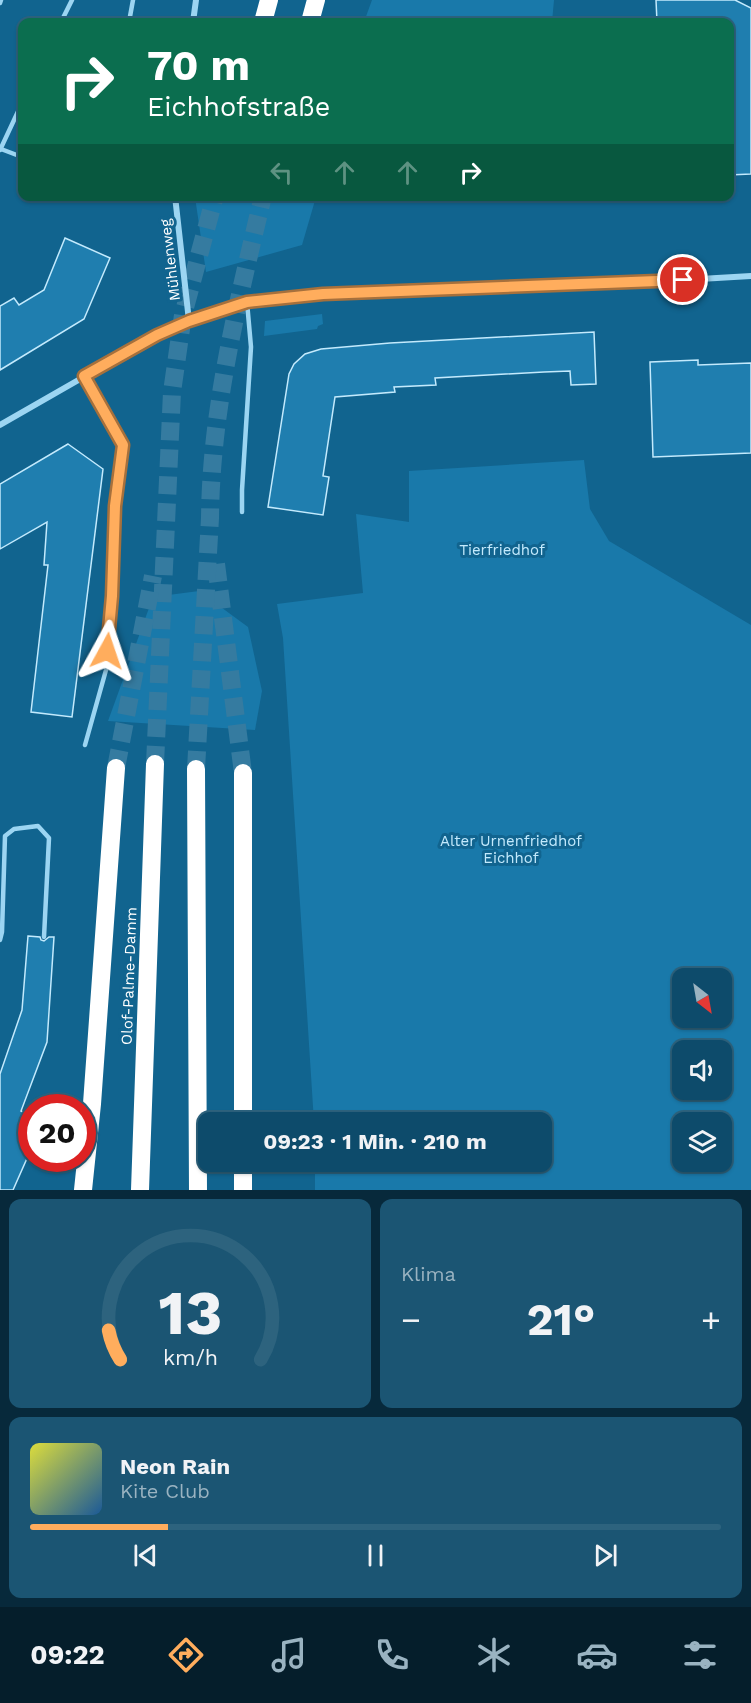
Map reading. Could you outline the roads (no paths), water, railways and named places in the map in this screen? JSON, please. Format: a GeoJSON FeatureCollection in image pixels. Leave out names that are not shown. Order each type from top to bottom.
{"type":"FeatureCollection","features":[{"type":"Feature","properties":{"kind":"highway"},"geometry":{"type":"LineString","coordinates":[[264,18],[269,0]]}},
{"type":"Feature","properties":{"kind":"highway"},"geometry":{"type":"LineString","coordinates":[[311,18],[316,0]]}},
{"type":"Feature","properties":{"kind":"highway","name":"Olof-Palme-Damm"},"geometry":{"type":"LineString","coordinates":[[140,1190],[155,764]]}},
{"type":"Feature","properties":{"kind":"highway"},"geometry":{"type":"LineString","coordinates":[[83,1190],[92,1104],[116,768]]}},
{"type":"Feature","properties":{"kind":"highway"},"geometry":{"type":"LineString","coordinates":[[196,769],[198,1190]]}},
{"type":"Feature","properties":{"kind":"highway"},"geometry":{"type":"LineString","coordinates":[[243,773],[243,1112]]}},
{"type":"Feature","properties":{"kind":"highway"},"geometry":{"type":"LineString","coordinates":[[243,1172],[243,1190]]}},
{"type":"Feature","properties":{"kind":"street"},"geometry":{"type":"LineString","coordinates":[[194,18],[196,0]]}},
{"type":"Feature","properties":{"kind":"street","name":"Mühlenweg"},"geometry":{"type":"LineString","coordinates":[[176,201],[189,321]]}},
{"type":"Feature","properties":{"kind":"street"},"geometry":{"type":"LineString","coordinates":[[0,425],[157,335],[189,321],[247,302],[323,294],[615,284],[751,276]]}},
{"type":"Feature","properties":{"kind":"lane"},"geometry":{"type":"LineString","coordinates":[[63,18],[72,0]]}},
{"type":"Feature","properties":{"kind":"lane"},"geometry":{"type":"LineString","coordinates":[[130,18],[133,0]]}},
{"type":"Feature","properties":{"kind":"lane"},"geometry":{"type":"LineString","coordinates":[[18,111],[0,149],[18,156]]}},
{"type":"Feature","properties":{"kind":"lane"},"geometry":{"type":"LineString","coordinates":[[242,512],[251,347],[247,302]]}},
{"type":"Feature","properties":{"kind":"lane"},"geometry":{"type":"LineString","coordinates":[[84,376],[123,445],[115,506],[112,596],[106,670],[85,745]]}},
{"type":"Feature","properties":{"kind":"lane"},"geometry":{"type":"LineString","coordinates":[[0,940],[5,836],[14,829],[38,826],[49,838],[44,937]]}},
{"type":"Feature","properties":{"kind":"tunnel"},"geometry":{"type":"LineString","coordinates":[[155,764],[172,392],[183,315],[214,201]]}},
{"type":"Feature","properties":{"kind":"tunnel"},"geometry":{"type":"LineString","coordinates":[[196,769],[215,436],[228,356],[262,201]]}},
{"type":"Feature","properties":{"kind":"tunnel"},"geometry":{"type":"LineString","coordinates":[[216,564],[243,773]]}},
{"type":"Feature","properties":{"kind":"tunnel"},"geometry":{"type":"LineString","coordinates":[[116,768],[153,576]]}},
{"type":"Feature","properties":{"kind":"park label","name":"Tierfriedhof"},"geometry":{"type":"Point","coordinates":[502,550]}},
{"type":"Feature","properties":{"kind":"park label","name":"Alter Urnenfriedhof Eichhof"},"geometry":{"type":"Point","coordinates":[511,850]}}]}
